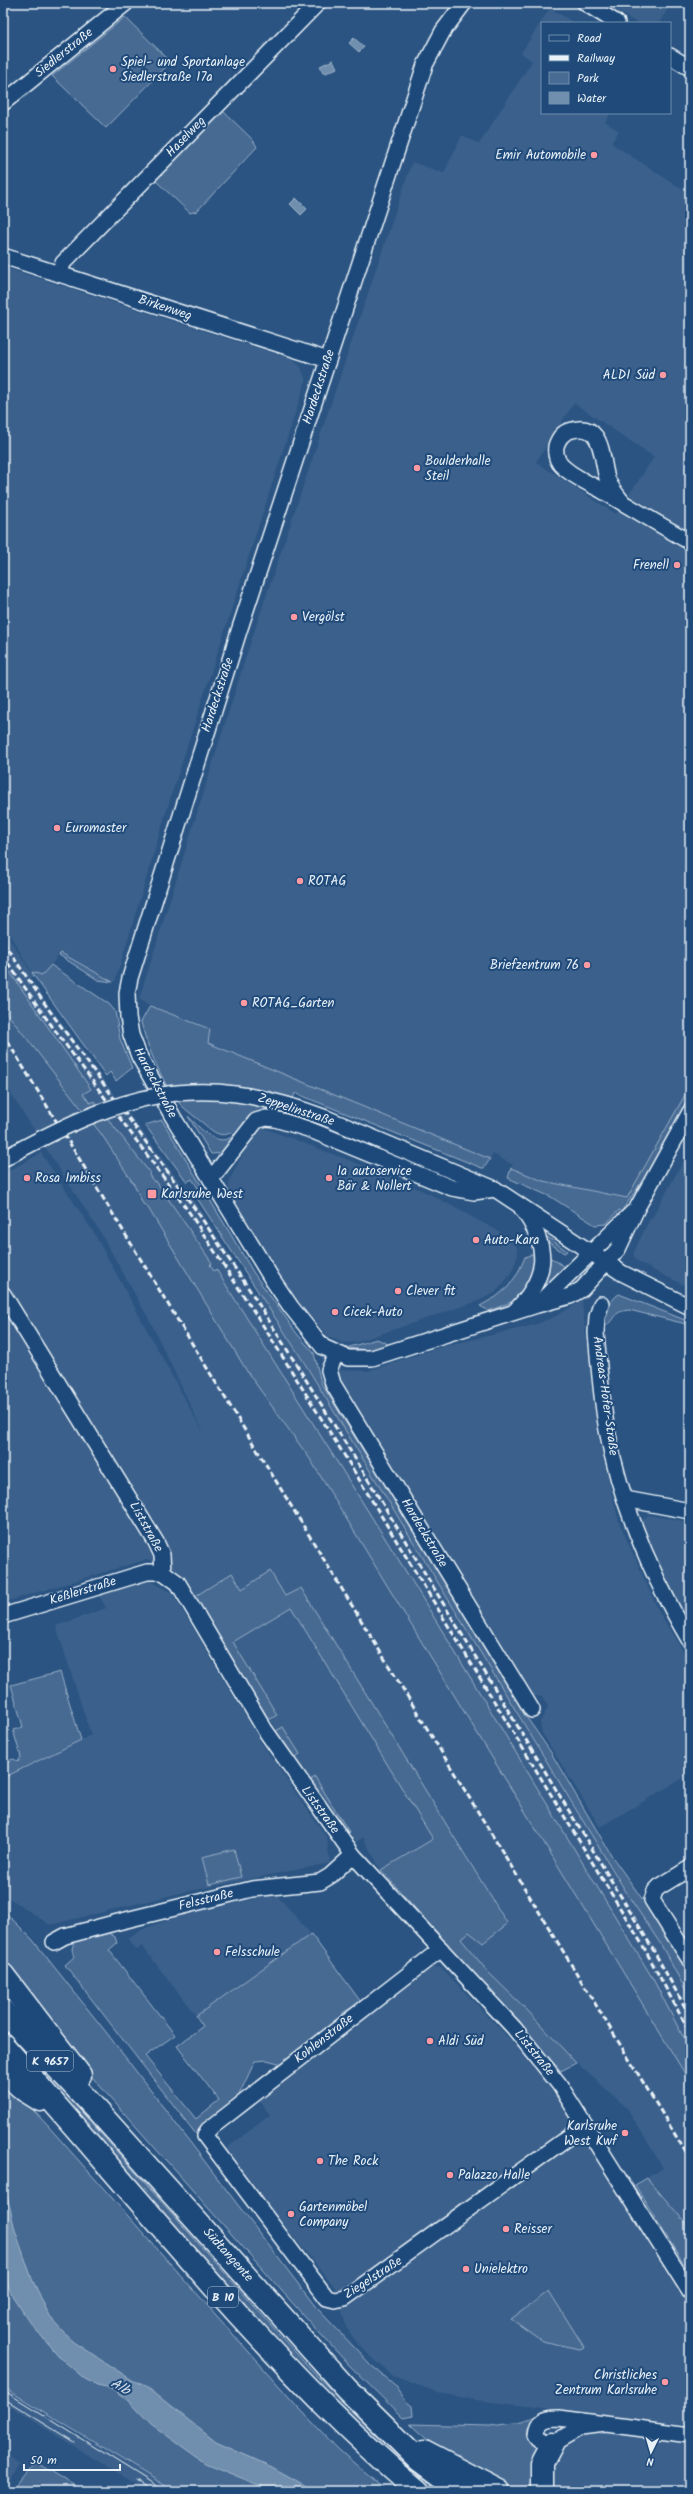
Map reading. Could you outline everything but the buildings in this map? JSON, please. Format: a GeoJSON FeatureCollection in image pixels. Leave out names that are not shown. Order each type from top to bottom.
{"type":"FeatureCollection","features":[{"type":"Feature","properties":{"kind":"highway","name":"B 10"},"geometry":{"type":"LineString","coordinates":[[3,1975],[82,2077],[97,2110]]}},
{"type":"Feature","properties":{"kind":"highway","name":"Südtangente"},"geometry":{"type":"LineString","coordinates":[[3,2011],[97,2110],[347,2388],[419,2460],[461,2491]]}},
{"type":"Feature","properties":{"kind":"highway","name":"K 9657"},"geometry":{"type":"LineString","coordinates":[[3,2045],[63,2114]]}},
{"type":"Feature","properties":{"kind":"highway","name":"B 10"},"geometry":{"type":"LineString","coordinates":[[3,2070],[24,2090],[63,2114],[163,2232],[307,2389],[346,2429],[418,2491]]}},
{"type":"Feature","properties":{"kind":"highway"},"geometry":{"type":"LineString","coordinates":[[396,2438],[456,2467],[499,2491]]}},
{"type":"Feature","properties":{"kind":"highway"},"geometry":{"type":"LineString","coordinates":[[542,2491],[542,2463],[552,2444]]}},
{"type":"Feature","properties":{"kind":"highway"},"geometry":{"type":"LineString","coordinates":[[392,2470],[406,2491]]}},
{"type":"Feature","properties":{"kind":"street","name":"Siedlerstraße"},"geometry":{"type":"LineString","coordinates":[[3,103],[126,3]]}},
{"type":"Feature","properties":{"kind":"street","name":"Haselweg"},"geometry":{"type":"LineString","coordinates":[[60,274],[63,263],[318,3]]}},
{"type":"Feature","properties":{"kind":"street","name":"Hardeckstraße"},"geometry":{"type":"LineString","coordinates":[[464,3],[443,31],[425,65],[182,808],[127,993],[131,1035],[139,1056],[211,1179],[291,1307],[312,1336],[323,1347],[336,1354],[348,1358],[372,1358],[537,1305],[570,1296],[582,1289],[607,1264],[618,1249],[637,1208]]}},
{"type":"Feature","properties":{"kind":"street"},"geometry":{"type":"LineString","coordinates":[[584,3],[615,22]]}},
{"type":"Feature","properties":{"kind":"street"},"geometry":{"type":"LineString","coordinates":[[671,57],[690,68]]}},
{"type":"Feature","properties":{"kind":"street","name":"Birkenweg"},"geometry":{"type":"LineString","coordinates":[[3,256],[328,360]]}},
{"type":"Feature","properties":{"kind":"street"},"geometry":{"type":"LineString","coordinates":[[624,504],[607,478],[602,446],[593,434],[575,429],[567,431],[561,436],[556,450],[557,459],[562,466],[624,504],[690,542]]}},
{"type":"Feature","properties":{"kind":"street","name":"Zeppelinstraße"},"geometry":{"type":"LineString","coordinates":[[3,1159],[64,1127],[110,1107],[156,1095],[197,1092],[230,1092],[279,1102],[388,1143],[495,1189],[517,1202],[607,1264]]}},
{"type":"Feature","properties":{"kind":"street"},"geometry":{"type":"LineString","coordinates":[[637,1208],[690,1112]]}},
{"type":"Feature","properties":{"kind":"street","name":"Zeppelinstraße"},"geometry":{"type":"LineString","coordinates":[[211,1179],[256,1121],[266,1118],[308,1129],[445,1185],[468,1192],[495,1189]]}},
{"type":"Feature","properties":{"kind":"street"},"geometry":{"type":"LineString","coordinates":[[512,1314],[531,1293],[538,1282],[541,1263],[540,1244],[533,1226],[517,1202]]}},
{"type":"Feature","properties":{"kind":"street","name":"Hardeckstraße"},"geometry":{"type":"LineString","coordinates":[[537,1305],[637,1208]]}},
{"type":"Feature","properties":{"kind":"street"},"geometry":{"type":"LineString","coordinates":[[607,1264],[640,1284],[690,1307]]}},
{"type":"Feature","properties":{"kind":"street","name":"Liststraße"},"geometry":{"type":"LineString","coordinates":[[3,1294],[156,1542],[162,1555],[163,1572],[178,1583],[264,1730],[353,1855],[514,2028],[559,2084],[690,2292]]}},
{"type":"Feature","properties":{"kind":"street","name":"Andreas-Hofer-Straße"},"geometry":{"type":"LineString","coordinates":[[601,1304],[596,1317],[596,1333],[608,1436],[625,1499],[644,1554],[690,1641]]}},
{"type":"Feature","properties":{"kind":"street","name":"Hardeckstraße"},"geometry":{"type":"LineString","coordinates":[[336,1354],[329,1370],[333,1384],[532,1710]]}},
{"type":"Feature","properties":{"kind":"street"},"geometry":{"type":"LineString","coordinates":[[625,1499],[690,1510]]}},
{"type":"Feature","properties":{"kind":"street","name":"Keßlerstraße"},"geometry":{"type":"LineString","coordinates":[[3,1616],[147,1572],[163,1572]]}},
{"type":"Feature","properties":{"kind":"street","name":"Felsstraße"},"geometry":{"type":"LineString","coordinates":[[54,1942],[65,1936],[252,1889],[320,1882],[330,1876],[353,1855]]}},
{"type":"Feature","properties":{"kind":"street"},"geometry":{"type":"LineString","coordinates":[[690,1868],[659,1887],[652,1896],[654,1904],[690,1960]]}},
{"type":"Feature","properties":{"kind":"street","name":"Kohlenstraße"},"geometry":{"type":"LineString","coordinates":[[208,2130],[441,1949]]}},
{"type":"Feature","properties":{"kind":"street","name":"Ziegelstraße"},"geometry":{"type":"LineString","coordinates":[[208,2130],[206,2136],[327,2298],[336,2300],[345,2298],[392,2266],[585,2125]]}},
{"type":"Feature","properties":{"kind":"street"},"geometry":{"type":"LineString","coordinates":[[604,2424],[581,2427],[552,2444],[544,2443],[537,2434],[540,2424],[548,2418],[604,2424],[690,2435]]}},
{"type":"Feature","properties":{"kind":"shaded area"},"geometry":{"type":"Polygon","coordinates":[[[603,3],[672,3],[660,22],[635,22],[603,3]]]}},
{"type":"Feature","properties":{"kind":"shaded area"},"geometry":{"type":"Polygon","coordinates":[[[550,8],[572,22],[541,22],[541,114],[610,114],[605,122],[619,131],[611,143],[690,194],[690,1086],[627,1198],[543,1181],[511,1168],[513,1165],[493,1154],[490,1159],[208,1043],[210,1028],[150,1006],[139,999],[247,653],[412,162],[444,173],[462,135],[479,144],[532,61],[521,53],[550,8]],[[574,403],[536,462],[616,514],[654,457],[574,403]]]}},
{"type":"Feature","properties":{"kind":"shaded area"},"geometry":{"type":"Polygon","coordinates":[[[3,267],[292,359],[301,367],[305,377],[305,383],[171,796],[115,982],[61,953],[42,975],[32,972],[3,924],[3,267]]]}},
{"type":"Feature","properties":{"kind":"shaded area"},"geometry":{"type":"Polygon","coordinates":[[[3,929],[34,976],[30,979],[201,1211],[255,1294],[260,1291],[631,1900],[660,1943],[690,1998],[690,2228],[647,2178],[663,2168],[627,2108],[569,2056],[527,2010],[488,1972],[461,1939],[469,1932],[507,1923],[450,1829],[381,1870],[363,1837],[357,1842],[348,1832],[294,1758],[180,1572],[164,1563],[145,1560],[8,1601],[3,1593],[3,1174],[41,1153],[93,1231],[205,1436],[151,1323],[100,1232],[3,1082],[3,929]]]}},
{"type":"Feature","properties":{"kind":"shaded area"},"geometry":{"type":"Polygon","coordinates":[[[264,1128],[380,1172],[430,1194],[509,1237],[517,1247],[518,1255],[511,1274],[495,1293],[478,1301],[357,1342],[343,1343],[329,1337],[294,1298],[228,1193],[230,1179],[254,1132],[264,1128]]]}},
{"type":"Feature","properties":{"kind":"shaded area"},"geometry":{"type":"Polygon","coordinates":[[[690,1149],[690,1288],[637,1261],[633,1254],[650,1218],[652,1218],[690,1149]]]}},
{"type":"Feature","properties":{"kind":"shaded area"},"geometry":{"type":"Polygon","coordinates":[[[582,1301],[597,1432],[619,1522],[659,1612],[690,1662],[690,1774],[600,1827],[542,1733],[540,1722],[548,1707],[542,1697],[530,1695],[337,1377],[340,1370],[368,1371],[437,1348],[534,1325],[554,1317],[582,1301]]]}},
{"type":"Feature","properties":{"kind":"shaded area"},"geometry":{"type":"Polygon","coordinates":[[[649,1515],[690,1522],[690,1619],[687,1618],[659,1567],[641,1521],[649,1515]]]}},
{"type":"Feature","properties":{"kind":"shaded area"},"geometry":{"type":"Polygon","coordinates":[[[148,1580],[172,1593],[262,1744],[327,1838],[330,1863],[185,1892],[50,1925],[3,1894],[3,1778],[91,1735],[56,1626],[106,1608],[98,1594],[148,1580]]]}},
{"type":"Feature","properties":{"kind":"shaded area"},"geometry":{"type":"Polygon","coordinates":[[[276,1894],[311,1934],[196,2016],[142,1946],[137,1950],[128,1939],[143,1929],[185,1914],[276,1894]]]}},
{"type":"Feature","properties":{"kind":"shaded area"},"geometry":{"type":"Polygon","coordinates":[[[441,1967],[523,2053],[576,2122],[690,2306],[690,2425],[475,2400],[439,2393],[393,2376],[359,2346],[346,2327],[337,2290],[223,2151],[270,2115],[257,2097],[430,1968],[441,1967]]]}},
{"type":"Feature","properties":{"kind":"shaded area"},"geometry":{"type":"Polygon","coordinates":[[[3,2387],[70,2430],[174,2491],[146,2491],[3,2402],[3,2387]]]}},
{"type":"Feature","properties":{"kind":"shaded area"},"geometry":{"type":"Polygon","coordinates":[[[595,2428],[690,2441],[690,2491],[546,2491],[549,2462],[563,2443],[595,2428]]]}},
{"type":"Feature","properties":{"kind":"shaded area"},"geometry":{"type":"Polygon","coordinates":[[[3,2452],[21,2464],[3,2488],[3,2452]]]}},
{"type":"Feature","properties":{"kind":"green space","name":"Spiel- und Sportanlage Siedlerstraße 17a"},"geometry":{"type":"Polygon","coordinates":[[[125,17],[171,62],[106,128],[52,76],[125,17]]]}},
{"type":"Feature","properties":{"kind":"green space"},"geometry":{"type":"Polygon","coordinates":[[[223,111],[253,140],[257,147],[197,211],[190,213],[155,180],[223,111]]]}},
{"type":"Feature","properties":{"kind":"green space"},"geometry":{"type":"Polygon","coordinates":[[[61,953],[113,982],[98,980],[59,955],[61,953]]]}},
{"type":"Feature","properties":{"kind":"green space"},"geometry":{"type":"Polygon","coordinates":[[[3,962],[91,1089],[83,1094],[90,1103],[94,1101],[150,1173],[149,1175],[154,1182],[156,1181],[212,1263],[210,1265],[214,1271],[216,1269],[415,1586],[653,1979],[690,2050],[690,2082],[310,1459],[248,1373],[147,1206],[143,1204],[135,1186],[102,1135],[3,1008],[3,962]]]}},
{"type":"Feature","properties":{"kind":"green space"},"geometry":{"type":"Polygon","coordinates":[[[51,965],[109,1004],[115,1011],[120,1039],[132,1068],[116,1081],[110,1072],[106,1076],[32,972],[42,975],[51,965]]]}},
{"type":"Feature","properties":{"kind":"green space"},"geometry":{"type":"Polygon","coordinates":[[[150,1006],[210,1029],[208,1043],[490,1159],[484,1168],[482,1168],[295,1093],[287,1117],[267,1111],[253,1114],[224,1153],[211,1154],[188,1116],[203,1131],[215,1138],[222,1140],[228,1139],[234,1135],[231,1132],[224,1135],[220,1134],[210,1129],[181,1105],[168,1088],[151,1053],[141,1022],[150,1006]]]}},
{"type":"Feature","properties":{"kind":"green space"},"geometry":{"type":"Polygon","coordinates":[[[690,1086],[690,1101],[657,1160],[621,1212],[619,1210],[606,1224],[595,1225],[551,1197],[508,1178],[511,1168],[543,1181],[627,1198],[690,1086]]]}},
{"type":"Feature","properties":{"kind":"green space"},"geometry":{"type":"Polygon","coordinates":[[[162,1120],[255,1275],[298,1335],[314,1353],[321,1383],[440,1573],[525,1715],[550,1751],[613,1858],[643,1900],[690,1977],[690,1998],[660,1943],[631,1900],[302,1359],[193,1192],[198,1188],[192,1179],[187,1182],[145,1125],[162,1120]]]}},
{"type":"Feature","properties":{"kind":"green space"},"geometry":{"type":"Polygon","coordinates":[[[544,1235],[567,1251],[564,1253],[545,1240],[544,1235]]]}},
{"type":"Feature","properties":{"kind":"green space"},"geometry":{"type":"Polygon","coordinates":[[[535,1253],[533,1277],[516,1300],[489,1311],[480,1306],[496,1297],[508,1287],[518,1273],[525,1257],[535,1253]]]}},
{"type":"Feature","properties":{"kind":"green space"},"geometry":{"type":"Polygon","coordinates":[[[546,1255],[567,1268],[542,1288],[540,1287],[546,1255]]]}},
{"type":"Feature","properties":{"kind":"green space"},"geometry":{"type":"Polygon","coordinates":[[[576,1275],[582,1279],[575,1286],[557,1293],[576,1275]]]}},
{"type":"Feature","properties":{"kind":"green space"},"geometry":{"type":"Polygon","coordinates":[[[619,1294],[690,1322],[690,1325],[629,1310],[617,1314],[606,1326],[606,1313],[608,1308],[619,1294]]]}},
{"type":"Feature","properties":{"kind":"green space"},"geometry":{"type":"Polygon","coordinates":[[[377,1339],[390,1345],[370,1350],[346,1348],[377,1339]]]}},
{"type":"Feature","properties":{"kind":"green space"},"geometry":{"type":"Polygon","coordinates":[[[270,1571],[285,1596],[301,1588],[507,1923],[483,1943],[469,1932],[461,1939],[488,1972],[527,2010],[576,2063],[561,2071],[381,1870],[433,1839],[291,1607],[233,1642],[277,1715],[269,1720],[194,1597],[232,1573],[242,1589],[270,1571]]]}},
{"type":"Feature","properties":{"kind":"green space"},"geometry":{"type":"Polygon","coordinates":[[[60,1672],[81,1740],[3,1778],[3,1762],[14,1759],[18,1762],[21,1757],[13,1730],[23,1727],[11,1685],[60,1672]]]}},
{"type":"Feature","properties":{"kind":"green space"},"geometry":{"type":"Polygon","coordinates":[[[283,1727],[300,1754],[293,1759],[276,1731],[283,1727]]]}},
{"type":"Feature","properties":{"kind":"green space"},"geometry":{"type":"Polygon","coordinates":[[[315,1777],[349,1832],[346,1834],[308,1782],[315,1777]]]}},
{"type":"Feature","properties":{"kind":"green space"},"geometry":{"type":"Polygon","coordinates":[[[234,1849],[241,1877],[209,1885],[202,1857],[234,1849]]]}},
{"type":"Feature","properties":{"kind":"green space"},"geometry":{"type":"Polygon","coordinates":[[[3,1910],[32,1939],[106,2032],[315,2306],[372,2366],[395,2385],[406,2401],[412,2406],[413,2416],[403,2418],[347,2363],[84,2068],[3,1963],[3,1910]]]}},
{"type":"Feature","properties":{"kind":"green space"},"geometry":{"type":"Polygon","coordinates":[[[109,1933],[115,1937],[117,1943],[109,1950],[175,2035],[145,2056],[196,2119],[219,2100],[177,2046],[203,2026],[196,2016],[311,1934],[361,2002],[344,2012],[328,2030],[282,2064],[267,2060],[255,2061],[238,2097],[199,2138],[65,1965],[74,1957],[72,1949],[74,1942],[109,1933]]]}},
{"type":"Feature","properties":{"kind":"green space"},"geometry":{"type":"Polygon","coordinates":[[[30,2054],[311,2370],[390,2448],[444,2491],[436,2491],[419,2479],[356,2423],[283,2347],[27,2057],[30,2054]]]}},
{"type":"Feature","properties":{"kind":"green space"},"geometry":{"type":"Polygon","coordinates":[[[3,2078],[48,2126],[297,2406],[338,2449],[386,2491],[174,2491],[3,2387],[3,2078]]]}},
{"type":"Feature","properties":{"kind":"green space"},"geometry":{"type":"Polygon","coordinates":[[[647,2178],[690,2228],[690,2274],[635,2185],[647,2178]]]}},
{"type":"Feature","properties":{"kind":"green space"},"geometry":{"type":"Polygon","coordinates":[[[549,2291],[584,2347],[580,2349],[542,2341],[511,2319],[549,2291]]]}},
{"type":"Feature","properties":{"kind":"green space"},"geometry":{"type":"Polygon","coordinates":[[[533,2417],[539,2417],[542,2449],[536,2491],[519,2492],[496,2485],[456,2462],[431,2443],[410,2424],[490,2426],[522,2422],[533,2417]]]}},
{"type":"Feature","properties":{"kind":"green space"},"geometry":{"type":"Polygon","coordinates":[[[35,2463],[38,2463],[83,2491],[36,2491],[34,2489],[30,2491],[12,2491],[35,2463]]]}},
{"type":"Feature","properties":{"kind":"water"},"geometry":{"type":"Polygon","coordinates":[[[354,38],[364,47],[359,52],[349,43],[354,38]]]}},
{"type":"Feature","properties":{"kind":"water"},"geometry":{"type":"Polygon","coordinates":[[[333,60],[337,68],[324,74],[320,66],[333,60]]]}},
{"type":"Feature","properties":{"kind":"water"},"geometry":{"type":"Polygon","coordinates":[[[296,198],[307,209],[301,215],[290,204],[296,198]]]}},
{"type":"Feature","properties":{"kind":"water","name":"Alb"},"geometry":{"type":"Polygon","coordinates":[[[3,2178],[15,2230],[32,2279],[50,2317],[73,2342],[132,2380],[147,2387],[216,2442],[272,2467],[315,2491],[273,2491],[205,2463],[151,2424],[128,2400],[111,2388],[97,2385],[85,2379],[57,2355],[29,2321],[13,2297],[3,2274],[3,2178]]]}},
{"type":"Feature","properties":{"kind":"tram line"},"geometry":{"type":"LineString","coordinates":[[3,2390],[165,2491]]}},
{"type":"Feature","properties":{"kind":"tram line"},"geometry":{"type":"LineString","coordinates":[[3,2398],[74,2442]]}},
{"type":"Feature","properties":{"kind":"tram line"},"geometry":{"type":"LineString","coordinates":[[136,2480],[153,2491]]}},
{"type":"Feature","properties":{"kind":"railway"},"geometry":{"type":"LineString","coordinates":[[3,942],[47,1007],[198,1213],[253,1295],[361,1468],[651,1946],[690,2016]]}},
{"type":"Feature","properties":{"kind":"railway"},"geometry":{"type":"LineString","coordinates":[[3,956],[46,1018],[189,1212],[264,1327],[346,1458],[642,1944],[690,2033]]}},
{"type":"Feature","properties":{"kind":"railway"},"geometry":{"type":"LineString","coordinates":[[3,1034],[690,2159]]}},
{"type":"Feature","properties":{"kind":"place","name":"Spiel- und Sportanlage Siedlerstraße 17a"},"geometry":{"type":"Point","coordinates":[113,69]}},
{"type":"Feature","properties":{"kind":"place","name":"Emir Automobile"},"geometry":{"type":"Point","coordinates":[594,155]}},
{"type":"Feature","properties":{"kind":"place","name":"ALDI Süd"},"geometry":{"type":"Point","coordinates":[663,375]}},
{"type":"Feature","properties":{"kind":"place","name":"Boulderhalle Steil"},"geometry":{"type":"Point","coordinates":[417,468]}},
{"type":"Feature","properties":{"kind":"place","name":"Frenell"},"geometry":{"type":"Point","coordinates":[677,565]}},
{"type":"Feature","properties":{"kind":"place","name":"Vergölst"},"geometry":{"type":"Point","coordinates":[294,617]}},
{"type":"Feature","properties":{"kind":"place","name":"Euromaster"},"geometry":{"type":"Point","coordinates":[57,828]}},
{"type":"Feature","properties":{"kind":"place","name":"ROTAG"},"geometry":{"type":"Point","coordinates":[300,881]}},
{"type":"Feature","properties":{"kind":"place","name":"Briefzentrum 76"},"geometry":{"type":"Point","coordinates":[587,965]}},
{"type":"Feature","properties":{"kind":"place","name":"ROTAG_Garten"},"geometry":{"type":"Point","coordinates":[244,1003]}},
{"type":"Feature","properties":{"kind":"place","name":"Rosa Imbiss"},"geometry":{"type":"Point","coordinates":[27,1178]}},
{"type":"Feature","properties":{"kind":"place","name":"1a autoservice Bär & Nollert"},"geometry":{"type":"Point","coordinates":[329,1178]}},
{"type":"Feature","properties":{"kind":"place","name":"Karlsruhe West"},"geometry":{"type":"Point","coordinates":[152,1194]}},
{"type":"Feature","properties":{"kind":"place","name":"Auto-Kara"},"geometry":{"type":"Point","coordinates":[476,1240]}},
{"type":"Feature","properties":{"kind":"place","name":"Clever fit"},"geometry":{"type":"Point","coordinates":[398,1291]}},
{"type":"Feature","properties":{"kind":"place","name":"Cicek-Auto"},"geometry":{"type":"Point","coordinates":[335,1312]}},
{"type":"Feature","properties":{"kind":"place","name":"Felsschule"},"geometry":{"type":"Point","coordinates":[217,1952]}},
{"type":"Feature","properties":{"kind":"place","name":"Aldi Süd"},"geometry":{"type":"Point","coordinates":[430,2041]}},
{"type":"Feature","properties":{"kind":"place","name":"Karlsruhe West Kwf"},"geometry":{"type":"Point","coordinates":[625,2133]}},
{"type":"Feature","properties":{"kind":"place","name":"The Rock"},"geometry":{"type":"Point","coordinates":[320,2161]}},
{"type":"Feature","properties":{"kind":"place","name":"Palazzo Halle"},"geometry":{"type":"Point","coordinates":[450,2175]}},
{"type":"Feature","properties":{"kind":"place","name":"Gartenmöbel Company"},"geometry":{"type":"Point","coordinates":[291,2214]}},
{"type":"Feature","properties":{"kind":"place","name":"Reisser"},"geometry":{"type":"Point","coordinates":[506,2229]}},
{"type":"Feature","properties":{"kind":"place","name":"Unielektro"},"geometry":{"type":"Point","coordinates":[466,2269]}},
{"type":"Feature","properties":{"kind":"place","name":"Christliches Zentrum Karlsruhe"},"geometry":{"type":"Point","coordinates":[665,2382]}}]}
